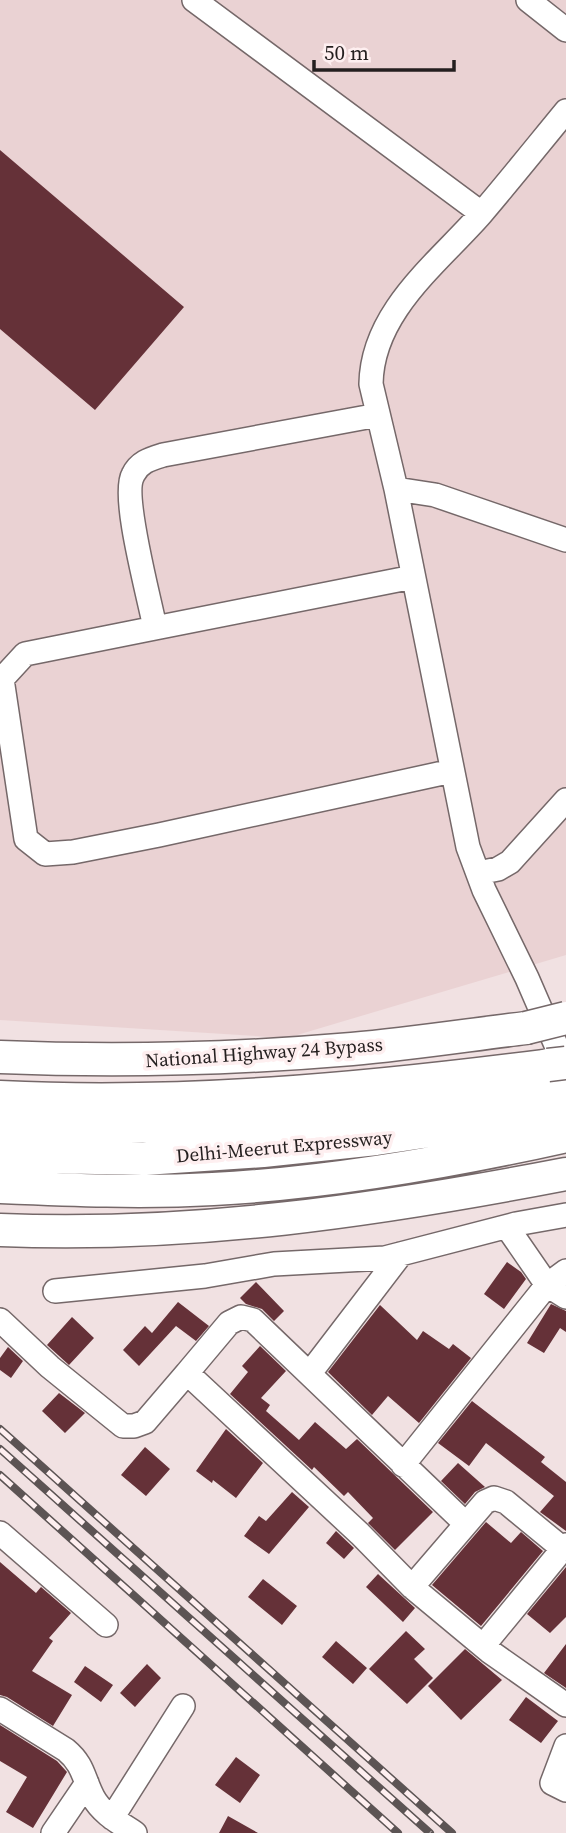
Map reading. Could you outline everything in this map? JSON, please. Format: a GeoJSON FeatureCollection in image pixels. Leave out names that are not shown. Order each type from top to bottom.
{"type":"FeatureCollection","features":[{"type":"Feature","properties":{"kind":"highway","name":"National Highway 24 Bypass"},"geometry":{"type":"LineString","coordinates":[[0,1057],[145,1060],[354,1049],[526,1028],[566,1018]]}},
{"type":"Feature","properties":{"kind":"highway"},"geometry":{"type":"LineString","coordinates":[[0,1097],[157,1100],[296,1093],[448,1078],[562,1080]]}},
{"type":"Feature","properties":{"kind":"highway","name":"Delhi-Meerut Expressway"},"geometry":{"type":"LineString","coordinates":[[0,1125],[154,1127],[303,1119],[500,1094],[562,1080]]}},
{"type":"Feature","properties":{"kind":"highway","name":"Delhi-Meerut Expressway"},"geometry":{"type":"LineString","coordinates":[[0,1156],[144,1159],[263,1151],[376,1139],[476,1124],[562,1080]]}},
{"type":"Feature","properties":{"kind":"highway"},"geometry":{"type":"LineString","coordinates":[[0,1187],[82,1191],[212,1189],[343,1178],[484,1155],[566,1136]]}},
{"type":"Feature","properties":{"kind":"highway"},"geometry":{"type":"LineString","coordinates":[[0,1230],[97,1232],[241,1224],[414,1202],[566,1174]]}},
{"type":"Feature","properties":{"kind":"street"},"geometry":{"type":"LineString","coordinates":[[194,0],[481,213]]}},
{"type":"Feature","properties":{"kind":"street"},"geometry":{"type":"LineString","coordinates":[[528,0],[566,30]]}},
{"type":"Feature","properties":{"kind":"street"},"geometry":{"type":"LineString","coordinates":[[562,1080],[527,978],[468,847],[396,489],[371,384],[371,369],[379,339],[406,296],[481,213],[566,111]]}},
{"type":"Feature","properties":{"kind":"street"},"geometry":{"type":"LineString","coordinates":[[155,628],[129,500],[131,477],[142,463],[163,455],[378,415]]}},
{"type":"Feature","properties":{"kind":"street"},"geometry":{"type":"LineString","coordinates":[[396,489],[435,495],[566,540]]}},
{"type":"Feature","properties":{"kind":"street"},"geometry":{"type":"LineString","coordinates":[[413,577],[25,654],[1,678],[26,839],[44,854],[73,852],[452,771]]}},
{"type":"Feature","properties":{"kind":"street"},"geometry":{"type":"LineString","coordinates":[[478,873],[498,869],[510,862],[566,800]]}},
{"type":"Feature","properties":{"kind":"street"},"geometry":{"type":"LineString","coordinates":[[55,1290],[205,1276],[274,1264],[361,1261],[566,1215]]}},
{"type":"Feature","properties":{"kind":"street"},"geometry":{"type":"LineString","coordinates":[[507,1227],[557,1291]]}},
{"type":"Feature","properties":{"kind":"street"},"geometry":{"type":"LineString","coordinates":[[310,1373],[401,1254]]}},
{"type":"Feature","properties":{"kind":"street"},"geometry":{"type":"LineString","coordinates":[[403,1465],[557,1291],[566,1271]]}},
{"type":"Feature","properties":{"kind":"street"},"geometry":{"type":"LineString","coordinates":[[0,1320],[51,1367],[124,1426],[134,1426],[145,1422],[229,1323],[241,1317],[253,1320],[466,1524]]}},
{"type":"Feature","properties":{"kind":"street"},"geometry":{"type":"LineString","coordinates":[[187,1373],[360,1534],[412,1587],[483,1646],[566,1705]]}},
{"type":"Feature","properties":{"kind":"street"},"geometry":{"type":"LineString","coordinates":[[412,1587],[485,1502],[494,1498],[506,1502],[564,1547],[483,1646]]}},
{"type":"Feature","properties":{"kind":"street"},"geometry":{"type":"LineString","coordinates":[[0,1533],[106,1625]]}},
{"type":"Feature","properties":{"kind":"street"},"geometry":{"type":"LineString","coordinates":[[112,1818],[183,1706]]}},
{"type":"Feature","properties":{"kind":"street"},"geometry":{"type":"LineString","coordinates":[[0,1709],[66,1750],[82,1767],[95,1800],[112,1818],[135,1833]]}},
{"type":"Feature","properties":{"kind":"street"},"geometry":{"type":"LineString","coordinates":[[559,1787],[566,1746]]}},
{"type":"Feature","properties":{"kind":"street"},"geometry":{"type":"LineString","coordinates":[[53,1833],[87,1783]]}},
{"type":"Feature","properties":{"kind":"shaded area"},"geometry":{"type":"Polygon","coordinates":[[[0,0],[566,0],[566,955],[287,1038],[0,1020],[0,0]]]}},
{"type":"Feature","properties":{"kind":"building"},"geometry":{"type":"Polygon","coordinates":[[[0,150],[184,307],[95,410],[0,329],[0,150]]]}},
{"type":"Feature","properties":{"kind":"building"},"geometry":{"type":"Polygon","coordinates":[[[507,1262],[526,1279],[504,1309],[484,1294],[507,1262]]]}},
{"type":"Feature","properties":{"kind":"building"},"geometry":{"type":"Polygon","coordinates":[[[256,1282],[284,1311],[274,1321],[262,1309],[246,1304],[240,1298],[256,1282]]]}},
{"type":"Feature","properties":{"kind":"building"},"geometry":{"type":"Polygon","coordinates":[[[178,1302],[209,1326],[196,1341],[176,1326],[139,1366],[123,1350],[145,1326],[152,1333],[178,1302]]]}},
{"type":"Feature","properties":{"kind":"building"},"geometry":{"type":"Polygon","coordinates":[[[551,1304],[566,1311],[566,1332],[560,1328],[544,1353],[527,1343],[551,1304]]]}},
{"type":"Feature","properties":{"kind":"building"},"geometry":{"type":"Polygon","coordinates":[[[380,1305],[417,1340],[423,1331],[449,1349],[453,1344],[471,1358],[419,1423],[388,1396],[372,1415],[328,1372],[380,1305]]]}},
{"type":"Feature","properties":{"kind":"building"},"geometry":{"type":"Polygon","coordinates":[[[72,1317],[94,1338],[69,1365],[47,1345],[72,1317]]]}},
{"type":"Feature","properties":{"kind":"building"},"geometry":{"type":"Polygon","coordinates":[[[260,1346],[286,1371],[261,1398],[270,1405],[266,1411],[299,1440],[315,1422],[346,1449],[357,1439],[433,1512],[395,1550],[368,1523],[373,1518],[348,1492],[344,1496],[314,1467],[312,1470],[230,1394],[248,1372],[242,1366],[260,1346]]]}},
{"type":"Feature","properties":{"kind":"building"},"geometry":{"type":"Polygon","coordinates":[[[8,1347],[23,1361],[11,1378],[0,1370],[0,1358],[8,1347]]]}},
{"type":"Feature","properties":{"kind":"building"},"geometry":{"type":"Polygon","coordinates":[[[59,1393],[85,1413],[65,1433],[42,1411],[59,1393]]]}},
{"type":"Feature","properties":{"kind":"building"},"geometry":{"type":"Polygon","coordinates":[[[472,1401],[545,1457],[541,1462],[566,1482],[566,1531],[540,1512],[554,1496],[486,1443],[469,1466],[438,1443],[472,1401]]]}},
{"type":"Feature","properties":{"kind":"building"},"geometry":{"type":"Polygon","coordinates":[[[226,1429],[263,1463],[236,1498],[196,1471],[226,1429]]]}},
{"type":"Feature","properties":{"kind":"building"},"geometry":{"type":"Polygon","coordinates":[[[145,1447],[170,1469],[146,1496],[121,1475],[145,1447]]]}},
{"type":"Feature","properties":{"kind":"building"},"geometry":{"type":"Polygon","coordinates":[[[458,1463],[485,1487],[475,1492],[465,1504],[441,1481],[458,1463]]]}},
{"type":"Feature","properties":{"kind":"building"},"geometry":{"type":"Polygon","coordinates":[[[292,1492],[309,1507],[269,1554],[244,1536],[259,1516],[266,1521],[292,1492]]]}},
{"type":"Feature","properties":{"kind":"building"},"geometry":{"type":"Polygon","coordinates":[[[486,1522],[511,1543],[521,1532],[543,1551],[481,1626],[432,1585],[486,1522]]]}},
{"type":"Feature","properties":{"kind":"building"},"geometry":{"type":"Polygon","coordinates":[[[336,1531],[354,1548],[344,1559],[326,1543],[336,1531]]]}},
{"type":"Feature","properties":{"kind":"building"},"geometry":{"type":"Polygon","coordinates":[[[0,1562],[36,1593],[41,1587],[71,1613],[49,1638],[53,1641],[32,1671],[72,1695],[53,1726],[0,1695],[0,1562]]]}},
{"type":"Feature","properties":{"kind":"building"},"geometry":{"type":"Polygon","coordinates":[[[566,1567],[566,1617],[550,1633],[527,1614],[566,1567]]]}},
{"type":"Feature","properties":{"kind":"building"},"geometry":{"type":"Polygon","coordinates":[[[378,1574],[415,1608],[403,1622],[366,1587],[378,1574]]]}},
{"type":"Feature","properties":{"kind":"building"},"geometry":{"type":"Polygon","coordinates":[[[263,1579],[297,1606],[282,1625],[248,1597],[263,1579]]]}},
{"type":"Feature","properties":{"kind":"building"},"geometry":{"type":"Polygon","coordinates":[[[406,1631],[425,1649],[414,1659],[433,1678],[407,1704],[369,1669],[406,1631]]]}},
{"type":"Feature","properties":{"kind":"building"},"geometry":{"type":"Polygon","coordinates":[[[336,1641],[367,1668],[353,1684],[322,1657],[336,1641]]]}},
{"type":"Feature","properties":{"kind":"building"},"geometry":{"type":"Polygon","coordinates":[[[566,1644],[566,1688],[544,1673],[566,1644]]]}},
{"type":"Feature","properties":{"kind":"building"},"geometry":{"type":"Polygon","coordinates":[[[465,1649],[502,1680],[461,1720],[428,1686],[465,1649]]]}},
{"type":"Feature","properties":{"kind":"building"},"geometry":{"type":"Polygon","coordinates":[[[147,1664],[161,1678],[135,1707],[120,1693],[147,1664]]]}},
{"type":"Feature","properties":{"kind":"building"},"geometry":{"type":"Polygon","coordinates":[[[85,1666],[113,1685],[101,1702],[74,1682],[85,1666]]]}},
{"type":"Feature","properties":{"kind":"building"},"geometry":{"type":"Polygon","coordinates":[[[526,1697],[558,1721],[541,1743],[509,1720],[526,1697]]]}},
{"type":"Feature","properties":{"kind":"building"},"geometry":{"type":"Polygon","coordinates":[[[0,1725],[57,1761],[67,1772],[33,1828],[6,1812],[27,1777],[0,1761],[0,1725]]]}},
{"type":"Feature","properties":{"kind":"building"},"geometry":{"type":"Polygon","coordinates":[[[236,1757],[260,1775],[240,1803],[215,1785],[236,1757]]]}},
{"type":"Feature","properties":{"kind":"building"},"geometry":{"type":"Polygon","coordinates":[[[228,1816],[258,1833],[219,1833],[228,1816]]]}},
{"type":"Feature","properties":{"kind":"railway"},"geometry":{"type":"LineString","coordinates":[[0,1429],[452,1833]]}},
{"type":"Feature","properties":{"kind":"railway"},"geometry":{"type":"LineString","coordinates":[[0,1449],[430,1833]]}},
{"type":"Feature","properties":{"kind":"railway"},"geometry":{"type":"LineString","coordinates":[[0,1475],[398,1833]]}}]}
